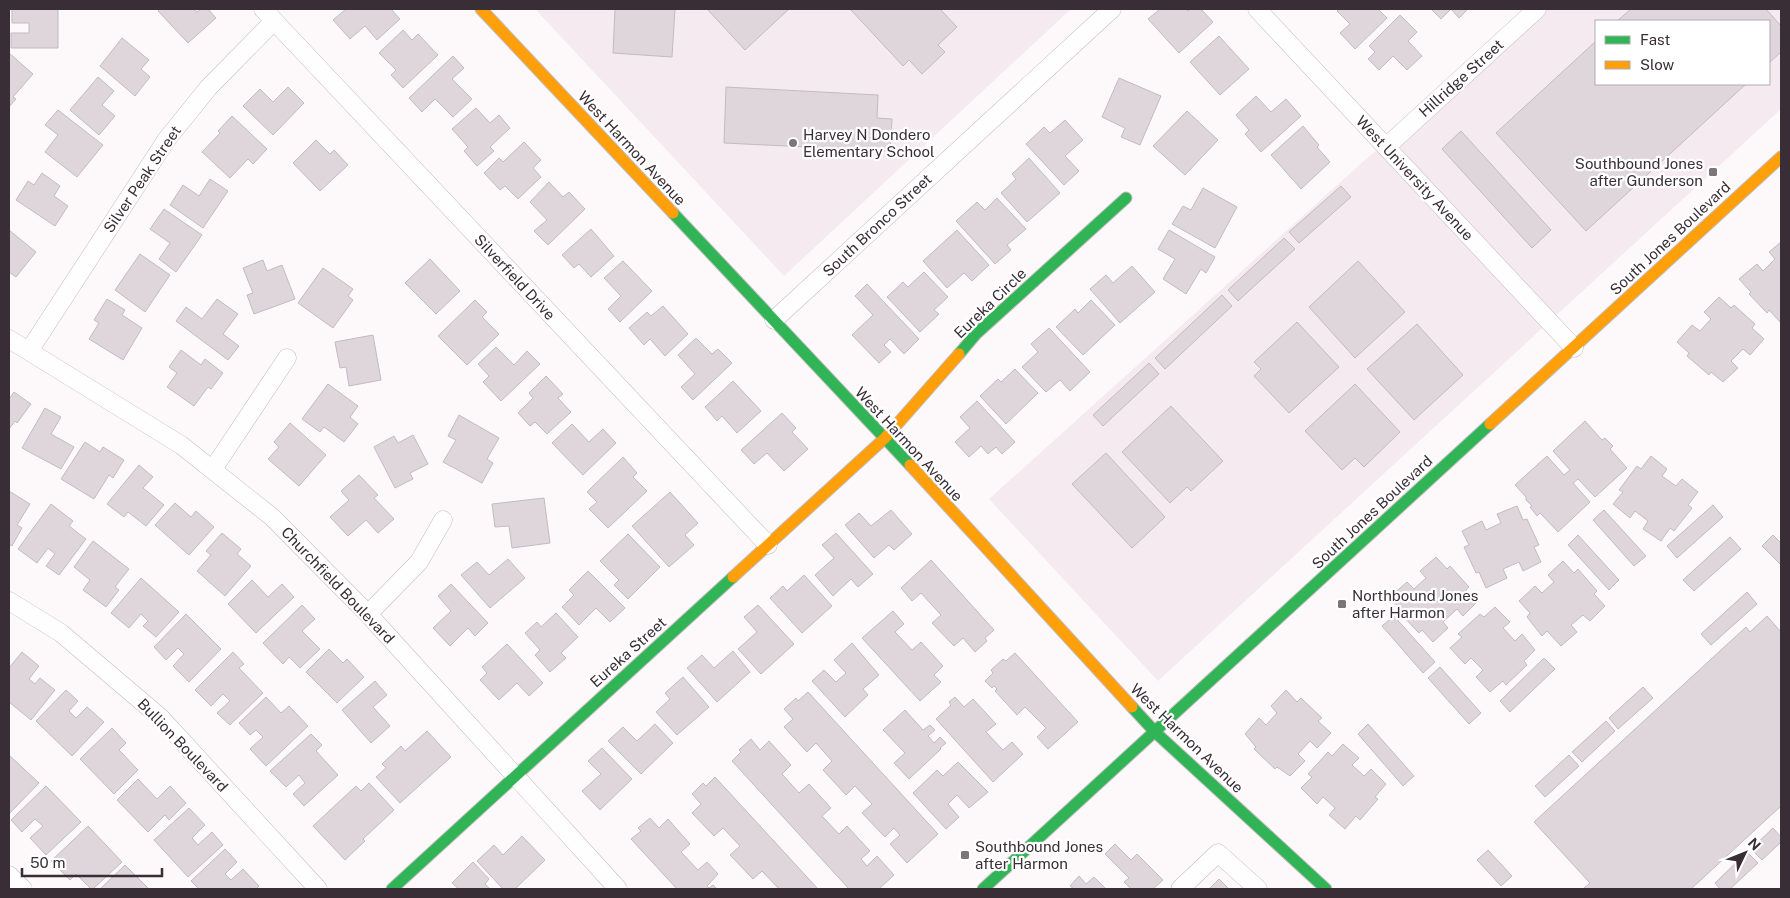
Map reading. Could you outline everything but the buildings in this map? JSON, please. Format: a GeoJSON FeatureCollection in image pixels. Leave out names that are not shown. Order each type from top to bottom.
{"type":"FeatureCollection","features":[{"type":"Feature","properties":{"kind":"main road","name":"West Harmon Avenue"},"geometry":{"type":"LineString","coordinates":[[480,9],[885,438],[1155,732],[1326,889]]}},
{"type":"Feature","properties":{"kind":"main road","name":"South Jones Boulevard"},"geometry":{"type":"LineString","coordinates":[[983,889],[1781,157]]}},
{"type":"Feature","properties":{"kind":"main road","name":"Eureka Circle"},"geometry":{"type":"LineString","coordinates":[[885,438],[976,334],[1126,198]]}},
{"type":"Feature","properties":{"kind":"main road","name":"Eureka Street"},"geometry":{"type":"LineString","coordinates":[[392,889],[885,438]]}},
{"type":"Feature","properties":{"kind":"street","name":"South Bronco Street"},"geometry":{"type":"LineString","coordinates":[[774,320],[1112,9]]}},
{"type":"Feature","properties":{"kind":"street","name":"West University Avenue"},"geometry":{"type":"LineString","coordinates":[[1257,9],[1574,348]]}},
{"type":"Feature","properties":{"kind":"street","name":"Hillridge Street"},"geometry":{"type":"LineString","coordinates":[[1386,147],[1537,9]]}},
{"type":"Feature","properties":{"kind":"street","name":"Silver Peak Street"},"geometry":{"type":"LineString","coordinates":[[29,351],[167,138],[268,15]]}},
{"type":"Feature","properties":{"kind":"street","name":"Silverfield Drive"},"geometry":{"type":"LineString","coordinates":[[268,15],[768,545]]}},
{"type":"Feature","properties":{"kind":"street","name":"Churchfield Boulevard"},"geometry":{"type":"LineString","coordinates":[[9,339],[181,445],[272,517],[368,614],[618,889]]}},
{"type":"Feature","properties":{"kind":"street"},"geometry":{"type":"LineString","coordinates":[[213,469],[287,358]]}},
{"type":"Feature","properties":{"kind":"street"},"geometry":{"type":"LineString","coordinates":[[368,614],[418,562],[443,520]]}},
{"type":"Feature","properties":{"kind":"street","name":"Bullion Boulevard"},"geometry":{"type":"LineString","coordinates":[[9,601],[61,633],[160,717],[318,889]]}},
{"type":"Feature","properties":{"kind":"street"},"geometry":{"type":"LineString","coordinates":[[1180,889],[1218,854],[1258,889]]}},
{"type":"Feature","properties":{"kind":"street"},"geometry":{"type":"LineString","coordinates":[[9,875],[23,889]]}},
{"type":"Feature","properties":{"kind":"shaded area","name":"Harvey N Dondero Elementary School"},"geometry":{"type":"Polygon","coordinates":[[[535,9],[1071,9],[784,276],[535,9]]]}},
{"type":"Feature","properties":{"kind":"shaded area"},"geometry":{"type":"Polygon","coordinates":[[[1546,9],[1781,9],[1781,109],[1158,681],[989,499],[1366,159],[1546,9]]]}},
{"type":"Feature","properties":{"kind":"traffic: fast"},"geometry":{"type":"LineString","coordinates":[[959,354],[976,334],[1126,198]]}},
{"type":"Feature","properties":{"kind":"traffic: fast"},"geometry":{"type":"LineString","coordinates":[[673,213],[910,465]]}},
{"type":"Feature","properties":{"kind":"traffic: fast"},"geometry":{"type":"LineString","coordinates":[[983,889],[1490,424]]}},
{"type":"Feature","properties":{"kind":"traffic: fast"},"geometry":{"type":"LineString","coordinates":[[392,889],[733,577]]}},
{"type":"Feature","properties":{"kind":"traffic: fast"},"geometry":{"type":"LineString","coordinates":[[1132,707],[1155,732],[1326,889]]}},
{"type":"Feature","properties":{"kind":"traffic: slow"},"geometry":{"type":"LineString","coordinates":[[481,9],[673,213]]}},
{"type":"Feature","properties":{"kind":"traffic: slow"},"geometry":{"type":"LineString","coordinates":[[1490,424],[1781,157]]}},
{"type":"Feature","properties":{"kind":"traffic: slow"},"geometry":{"type":"LineString","coordinates":[[733,577],[885,438],[959,354]]}},
{"type":"Feature","properties":{"kind":"traffic: slow"},"geometry":{"type":"LineString","coordinates":[[910,465],[1132,707]]}},
{"type":"Feature","properties":{"kind":"place","name":"Harvey N Dondero Elementary School"},"geometry":{"type":"Point","coordinates":[793,143]}},
{"type":"Feature","properties":{"kind":"place","name":"Southbound Jones after Gunderson"},"geometry":{"type":"Point","coordinates":[1713,172]}},
{"type":"Feature","properties":{"kind":"place","name":"Northbound Jones after Harmon"},"geometry":{"type":"Point","coordinates":[1342,604]}},
{"type":"Feature","properties":{"kind":"place","name":"Southbound Jones after Harmon"},"geometry":{"type":"Point","coordinates":[965,855]}}]}
